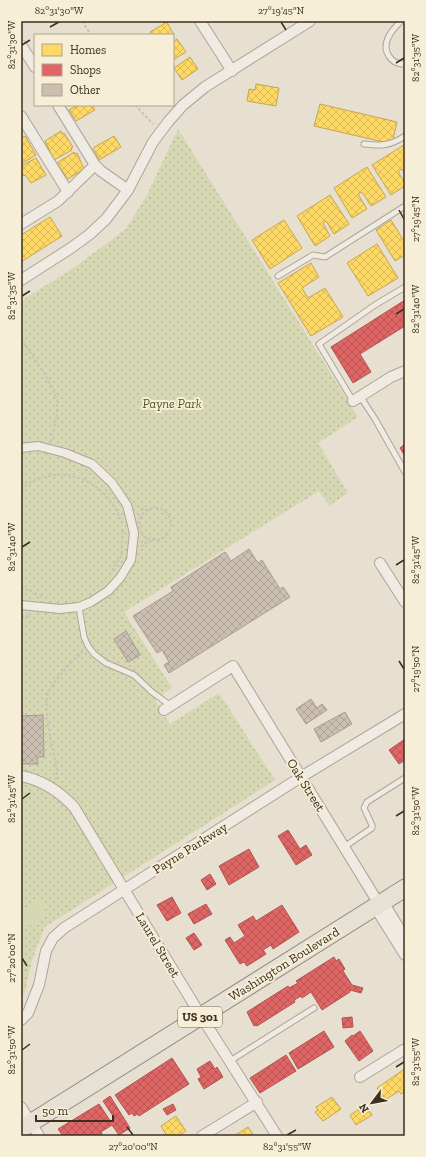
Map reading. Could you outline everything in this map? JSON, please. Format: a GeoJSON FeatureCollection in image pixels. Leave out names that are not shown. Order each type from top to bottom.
{"type":"FeatureCollection","features":[{"type":"Feature","properties":{"kind":"main road","name":"Washington Boulevard"},"geometry":{"type":"LineString","coordinates":[[30,1130],[201,1016],[405,888]]}},
{"type":"Feature","properties":{"kind":"street"},"geometry":{"type":"LineString","coordinates":[[200,21],[232,71]]}},
{"type":"Feature","properties":{"kind":"street"},"geometry":{"type":"LineString","coordinates":[[21,280],[71,248],[90,234],[106,219],[128,190],[153,142],[160,132],[192,97],[310,21]]}},
{"type":"Feature","properties":{"kind":"street"},"geometry":{"type":"LineString","coordinates":[[21,45],[34,65]]}},
{"type":"Feature","properties":{"kind":"street"},"geometry":{"type":"LineString","coordinates":[[59,106],[95,165],[128,190]]}},
{"type":"Feature","properties":{"kind":"street"},"geometry":{"type":"LineString","coordinates":[[21,116],[68,192]]}},
{"type":"Feature","properties":{"kind":"street"},"geometry":{"type":"LineString","coordinates":[[21,224],[58,201],[95,165]]}},
{"type":"Feature","properties":{"kind":"street"},"geometry":{"type":"LineString","coordinates":[[357,399],[391,377],[405,371]]}},
{"type":"Feature","properties":{"kind":"street"},"geometry":{"type":"LineString","coordinates":[[21,448],[38,446],[65,453],[92,464],[112,483],[127,506],[134,533],[131,560],[120,578],[108,591],[91,602],[78,607],[60,609],[21,604]]}},
{"type":"Feature","properties":{"kind":"street"},"geometry":{"type":"LineString","coordinates":[[380,563],[405,602]]}},
{"type":"Feature","properties":{"kind":"street","name":"Oak Street"},"geometry":{"type":"LineString","coordinates":[[167,708],[233,666],[379,904]]}},
{"type":"Feature","properties":{"kind":"street","name":"Payne Parkway"},"geometry":{"type":"LineString","coordinates":[[21,1020],[28,1013],[39,985],[46,951],[53,938],[73,922],[301,777],[405,714]]}},
{"type":"Feature","properties":{"kind":"street","name":"Laurel Street"},"geometry":{"type":"LineString","coordinates":[[21,776],[42,782],[56,790],[74,807],[201,1016],[278,1136]]}},
{"type":"Feature","properties":{"kind":"street"},"geometry":{"type":"LineString","coordinates":[[379,904],[405,938]]}},
{"type":"Feature","properties":{"kind":"street"},"geometry":{"type":"LineString","coordinates":[[379,904],[405,955]]}},
{"type":"Feature","properties":{"kind":"street"},"geometry":{"type":"LineString","coordinates":[[360,1077],[405,1049]]}},
{"type":"Feature","properties":{"kind":"street"},"geometry":{"type":"LineString","coordinates":[[202,1136],[257,1102]]}},
{"type":"Feature","properties":{"kind":"street"},"geometry":{"type":"LineString","coordinates":[[21,1107],[30,1130]]}},
{"type":"Feature","properties":{"kind":"lane"},"geometry":{"type":"LineString","coordinates":[[402,21],[394,28],[386,46],[390,59],[396,63],[405,64]]}},
{"type":"Feature","properties":{"kind":"lane"},"geometry":{"type":"LineString","coordinates":[[364,144],[380,146],[386,145],[405,136]]}},
{"type":"Feature","properties":{"kind":"lane"},"geometry":{"type":"LineString","coordinates":[[278,276],[313,255],[325,257],[405,206]]}},
{"type":"Feature","properties":{"kind":"lane"},"geometry":{"type":"LineString","coordinates":[[405,287],[375,305],[319,344],[357,399],[375,419],[405,472]]}},
{"type":"Feature","properties":{"kind":"lane"},"geometry":{"type":"LineString","coordinates":[[78,607],[82,629],[88,646],[94,654],[106,663],[134,675],[167,708]]}},
{"type":"Feature","properties":{"kind":"lane"},"geometry":{"type":"LineString","coordinates":[[344,847],[372,828],[364,808],[366,802],[405,778]]}},
{"type":"Feature","properties":{"kind":"lane"},"geometry":{"type":"LineString","coordinates":[[230,1061],[314,1008]]}},
{"type":"Feature","properties":{"kind":"path"},"geometry":{"type":"LineString","coordinates":[[82,21],[90,34]]}},
{"type":"Feature","properties":{"kind":"path"},"geometry":{"type":"LineString","coordinates":[[136,106],[160,132]]}},
{"type":"Feature","properties":{"kind":"path"},"geometry":{"type":"LineString","coordinates":[[21,339],[51,386],[57,399],[56,416],[51,442]]}},
{"type":"Feature","properties":{"kind":"path"},"geometry":{"type":"LineString","coordinates":[[21,489],[30,482],[54,474],[78,477],[100,488],[116,507],[123,531],[121,556],[109,578],[115,572]]}},
{"type":"Feature","properties":{"kind":"path"},"geometry":{"type":"LineString","coordinates":[[132,503],[139,508],[161,510],[166,514],[170,525],[166,536],[154,540],[143,536],[139,524],[140,518],[149,510]]}},
{"type":"Feature","properties":{"kind":"path"},"geometry":{"type":"LineString","coordinates":[[119,507],[122,520]]}},
{"type":"Feature","properties":{"kind":"path"},"geometry":{"type":"LineString","coordinates":[[118,567],[125,547],[124,526]]}},
{"type":"Feature","properties":{"kind":"path"},"geometry":{"type":"LineString","coordinates":[[21,587],[43,598],[49,598]]}},
{"type":"Feature","properties":{"kind":"path"},"geometry":{"type":"LineString","coordinates":[[56,790],[57,770],[45,710],[48,692],[66,668],[88,646]]}},
{"type":"Feature","properties":{"kind":"green space","name":"Payne Park"},"geometry":{"type":"Polygon","coordinates":[[[178,129],[358,417],[318,443],[348,493],[329,506],[319,491],[124,612],[172,688],[155,699],[170,724],[219,693],[275,780],[45,927],[32,960],[25,992],[21,997],[21,301],[75,267],[126,229],[148,193],[178,129]]]}},
{"type":"Feature","properties":{"kind":"green space"},"geometry":{"type":"Polygon","coordinates":[[[39,900],[48,914],[21,931],[21,912],[39,900]]]}},
{"type":"Feature","properties":{"kind":"building: Homes"},"geometry":{"type":"Polygon","coordinates":[[[167,22],[173,34],[151,34],[150,32],[167,22]]]}},
{"type":"Feature","properties":{"kind":"building: Homes"},"geometry":{"type":"Polygon","coordinates":[[[177,39],[186,52],[174,59],[174,41],[177,39]]]}},
{"type":"Feature","properties":{"kind":"building: Homes"},"geometry":{"type":"Polygon","coordinates":[[[190,57],[198,69],[182,80],[174,68],[190,57]]]}},
{"type":"Feature","properties":{"kind":"building: Homes"},"geometry":{"type":"Polygon","coordinates":[[[256,84],[279,88],[276,106],[247,101],[249,89],[255,90],[256,84]]]}},
{"type":"Feature","properties":{"kind":"building: Homes"},"geometry":{"type":"Polygon","coordinates":[[[320,104],[397,122],[392,144],[314,126],[320,104]]]}},
{"type":"Feature","properties":{"kind":"building: Homes"},"geometry":{"type":"Polygon","coordinates":[[[76,106],[93,106],[95,110],[76,121],[69,110],[76,106]]]}},
{"type":"Feature","properties":{"kind":"building: Homes"},"geometry":{"type":"Polygon","coordinates":[[[61,131],[73,147],[71,148],[72,150],[54,160],[45,141],[61,131]]]}},
{"type":"Feature","properties":{"kind":"building: Homes"},"geometry":{"type":"Polygon","coordinates":[[[25,136],[36,155],[21,164],[21,138],[25,136]]]}},
{"type":"Feature","properties":{"kind":"building: Homes"},"geometry":{"type":"Polygon","coordinates":[[[114,136],[121,147],[99,160],[93,148],[114,136]]]}},
{"type":"Feature","properties":{"kind":"building: Homes"},"geometry":{"type":"Polygon","coordinates":[[[404,145],[405,174],[402,169],[398,172],[405,183],[405,186],[391,195],[372,165],[404,145]]]}},
{"type":"Feature","properties":{"kind":"building: Homes"},"geometry":{"type":"Polygon","coordinates":[[[74,152],[75,154],[77,153],[84,169],[68,179],[57,163],[74,152]]]}},
{"type":"Feature","properties":{"kind":"building: Homes"},"geometry":{"type":"Polygon","coordinates":[[[36,158],[46,175],[31,183],[21,171],[21,166],[36,158]]]}},
{"type":"Feature","properties":{"kind":"building: Homes"},"geometry":{"type":"Polygon","coordinates":[[[367,167],[386,197],[371,206],[362,192],[358,194],[367,209],[352,218],[334,188],[367,167]]]}},
{"type":"Feature","properties":{"kind":"building: Homes"},"geometry":{"type":"Polygon","coordinates":[[[330,195],[349,224],[334,234],[326,221],[323,223],[330,236],[315,246],[297,216],[330,195]]]}},
{"type":"Feature","properties":{"kind":"building: Homes"},"geometry":{"type":"Polygon","coordinates":[[[50,217],[62,236],[21,262],[21,235],[50,217]]]}},
{"type":"Feature","properties":{"kind":"building: Homes"},"geometry":{"type":"Polygon","coordinates":[[[284,220],[302,248],[270,269],[252,240],[284,220]]]}},
{"type":"Feature","properties":{"kind":"building: Homes"},"geometry":{"type":"Polygon","coordinates":[[[391,220],[405,243],[405,255],[395,261],[376,230],[391,220]]]}},
{"type":"Feature","properties":{"kind":"building: Homes"},"geometry":{"type":"Polygon","coordinates":[[[377,244],[398,278],[368,296],[347,263],[377,244]]]}},
{"type":"Feature","properties":{"kind":"building: Homes"},"geometry":{"type":"Polygon","coordinates":[[[311,263],[319,277],[302,288],[308,298],[325,288],[343,317],[311,336],[278,283],[311,263]]]}},
{"type":"Feature","properties":{"kind":"building: Homes"},"geometry":{"type":"Polygon","coordinates":[[[405,1070],[405,1092],[401,1094],[399,1091],[385,1100],[377,1088],[405,1070]]]}},
{"type":"Feature","properties":{"kind":"building: Homes"},"geometry":{"type":"Polygon","coordinates":[[[332,1097],[341,1109],[323,1121],[315,1112],[318,1110],[316,1107],[332,1097]]]}},
{"type":"Feature","properties":{"kind":"building: Homes"},"geometry":{"type":"Polygon","coordinates":[[[366,1105],[372,1115],[356,1125],[350,1115],[366,1105]]]}},
{"type":"Feature","properties":{"kind":"building: Homes"},"geometry":{"type":"Polygon","coordinates":[[[176,1116],[186,1131],[178,1136],[167,1136],[161,1126],[176,1116]]]}},
{"type":"Feature","properties":{"kind":"building: Homes"},"geometry":{"type":"Polygon","coordinates":[[[248,1127],[254,1136],[234,1136],[248,1127]]]}},
{"type":"Feature","properties":{"kind":"building: Shops"},"geometry":{"type":"Polygon","coordinates":[[[405,300],[405,326],[360,354],[371,372],[353,383],[331,347],[405,300]]]}},
{"type":"Feature","properties":{"kind":"building: Shops"},"geometry":{"type":"Polygon","coordinates":[[[405,444],[405,456],[400,448],[405,444]]]}},
{"type":"Feature","properties":{"kind":"building: Shops"},"geometry":{"type":"Polygon","coordinates":[[[405,739],[405,760],[399,764],[389,750],[405,739]]]}},
{"type":"Feature","properties":{"kind":"building: Shops"},"geometry":{"type":"Polygon","coordinates":[[[288,830],[300,849],[306,845],[312,855],[296,865],[278,836],[288,830]]]}},
{"type":"Feature","properties":{"kind":"building: Shops"},"geometry":{"type":"Polygon","coordinates":[[[249,849],[259,867],[229,885],[219,866],[249,849]]]}},
{"type":"Feature","properties":{"kind":"building: Shops"},"geometry":{"type":"Polygon","coordinates":[[[210,874],[216,884],[207,890],[201,880],[210,874]]]}},
{"type":"Feature","properties":{"kind":"building: Shops"},"geometry":{"type":"Polygon","coordinates":[[[172,897],[181,913],[167,921],[157,905],[172,897]]]}},
{"type":"Feature","properties":{"kind":"building: Shops"},"geometry":{"type":"Polygon","coordinates":[[[206,904],[212,914],[194,924],[188,914],[206,904]]]}},
{"type":"Feature","properties":{"kind":"building: Shops"},"geometry":{"type":"Polygon","coordinates":[[[282,905],[299,932],[273,949],[271,945],[263,950],[266,954],[247,966],[244,962],[240,964],[225,940],[230,937],[234,943],[245,936],[238,925],[253,916],[256,921],[282,905]]]}},
{"type":"Feature","properties":{"kind":"building: Shops"},"geometry":{"type":"Polygon","coordinates":[[[194,933],[202,945],[194,950],[186,938],[194,933]]]}},
{"type":"Feature","properties":{"kind":"building: Shops"},"geometry":{"type":"Polygon","coordinates":[[[334,957],[336,961],[339,959],[345,969],[343,971],[352,985],[363,988],[361,993],[350,990],[350,992],[322,1010],[311,992],[302,998],[301,996],[294,1000],[295,1002],[257,1026],[254,1026],[247,1012],[288,986],[289,988],[298,983],[296,981],[334,957]]]}},
{"type":"Feature","properties":{"kind":"building: Shops"},"geometry":{"type":"Polygon","coordinates":[[[352,1017],[353,1027],[343,1028],[342,1018],[352,1017]]]}},
{"type":"Feature","properties":{"kind":"building: Shops"},"geometry":{"type":"Polygon","coordinates":[[[324,1031],[334,1047],[298,1069],[289,1053],[324,1031]]]}},
{"type":"Feature","properties":{"kind":"building: Shops"},"geometry":{"type":"Polygon","coordinates":[[[360,1031],[373,1051],[359,1061],[345,1041],[360,1031]]]}},
{"type":"Feature","properties":{"kind":"building: Shops"},"geometry":{"type":"Polygon","coordinates":[[[286,1055],[296,1071],[260,1093],[250,1078],[286,1055]]]}},
{"type":"Feature","properties":{"kind":"building: Shops"},"geometry":{"type":"Polygon","coordinates":[[[172,1058],[189,1084],[139,1116],[138,1114],[134,1116],[132,1113],[129,1115],[115,1095],[172,1058]]]}},
{"type":"Feature","properties":{"kind":"building: Shops"},"geometry":{"type":"Polygon","coordinates":[[[210,1061],[215,1069],[217,1067],[223,1077],[204,1089],[198,1079],[201,1077],[197,1069],[210,1061]]]}},
{"type":"Feature","properties":{"kind":"building: Shops"},"geometry":{"type":"Polygon","coordinates":[[[110,1096],[130,1128],[119,1135],[112,1125],[101,1132],[102,1134],[99,1136],[63,1136],[58,1129],[99,1104],[111,1122],[115,1119],[103,1101],[110,1096]]]}},
{"type":"Feature","properties":{"kind":"building: Shops"},"geometry":{"type":"Polygon","coordinates":[[[173,1104],[176,1110],[167,1115],[163,1109],[173,1104]]]}},
{"type":"Feature","properties":{"kind":"building: Other"},"geometry":{"type":"Polygon","coordinates":[[[249,549],[258,563],[262,560],[280,589],[283,587],[290,597],[169,673],[164,665],[169,662],[162,650],[157,653],[133,616],[173,591],[171,587],[225,552],[231,561],[249,549]]]}},
{"type":"Feature","properties":{"kind":"building: Other"},"geometry":{"type":"Polygon","coordinates":[[[126,631],[140,655],[128,662],[114,639],[126,631]]]}},
{"type":"Feature","properties":{"kind":"building: Other"},"geometry":{"type":"Polygon","coordinates":[[[311,699],[317,708],[322,704],[327,710],[306,724],[296,709],[311,699]]]}},
{"type":"Feature","properties":{"kind":"building: Other"},"geometry":{"type":"Polygon","coordinates":[[[345,712],[352,724],[321,742],[314,729],[345,712]]]}},
{"type":"Feature","properties":{"kind":"building: Other"},"geometry":{"type":"Polygon","coordinates":[[[43,715],[44,757],[37,757],[38,764],[21,764],[21,716],[43,715]]]}}]}
